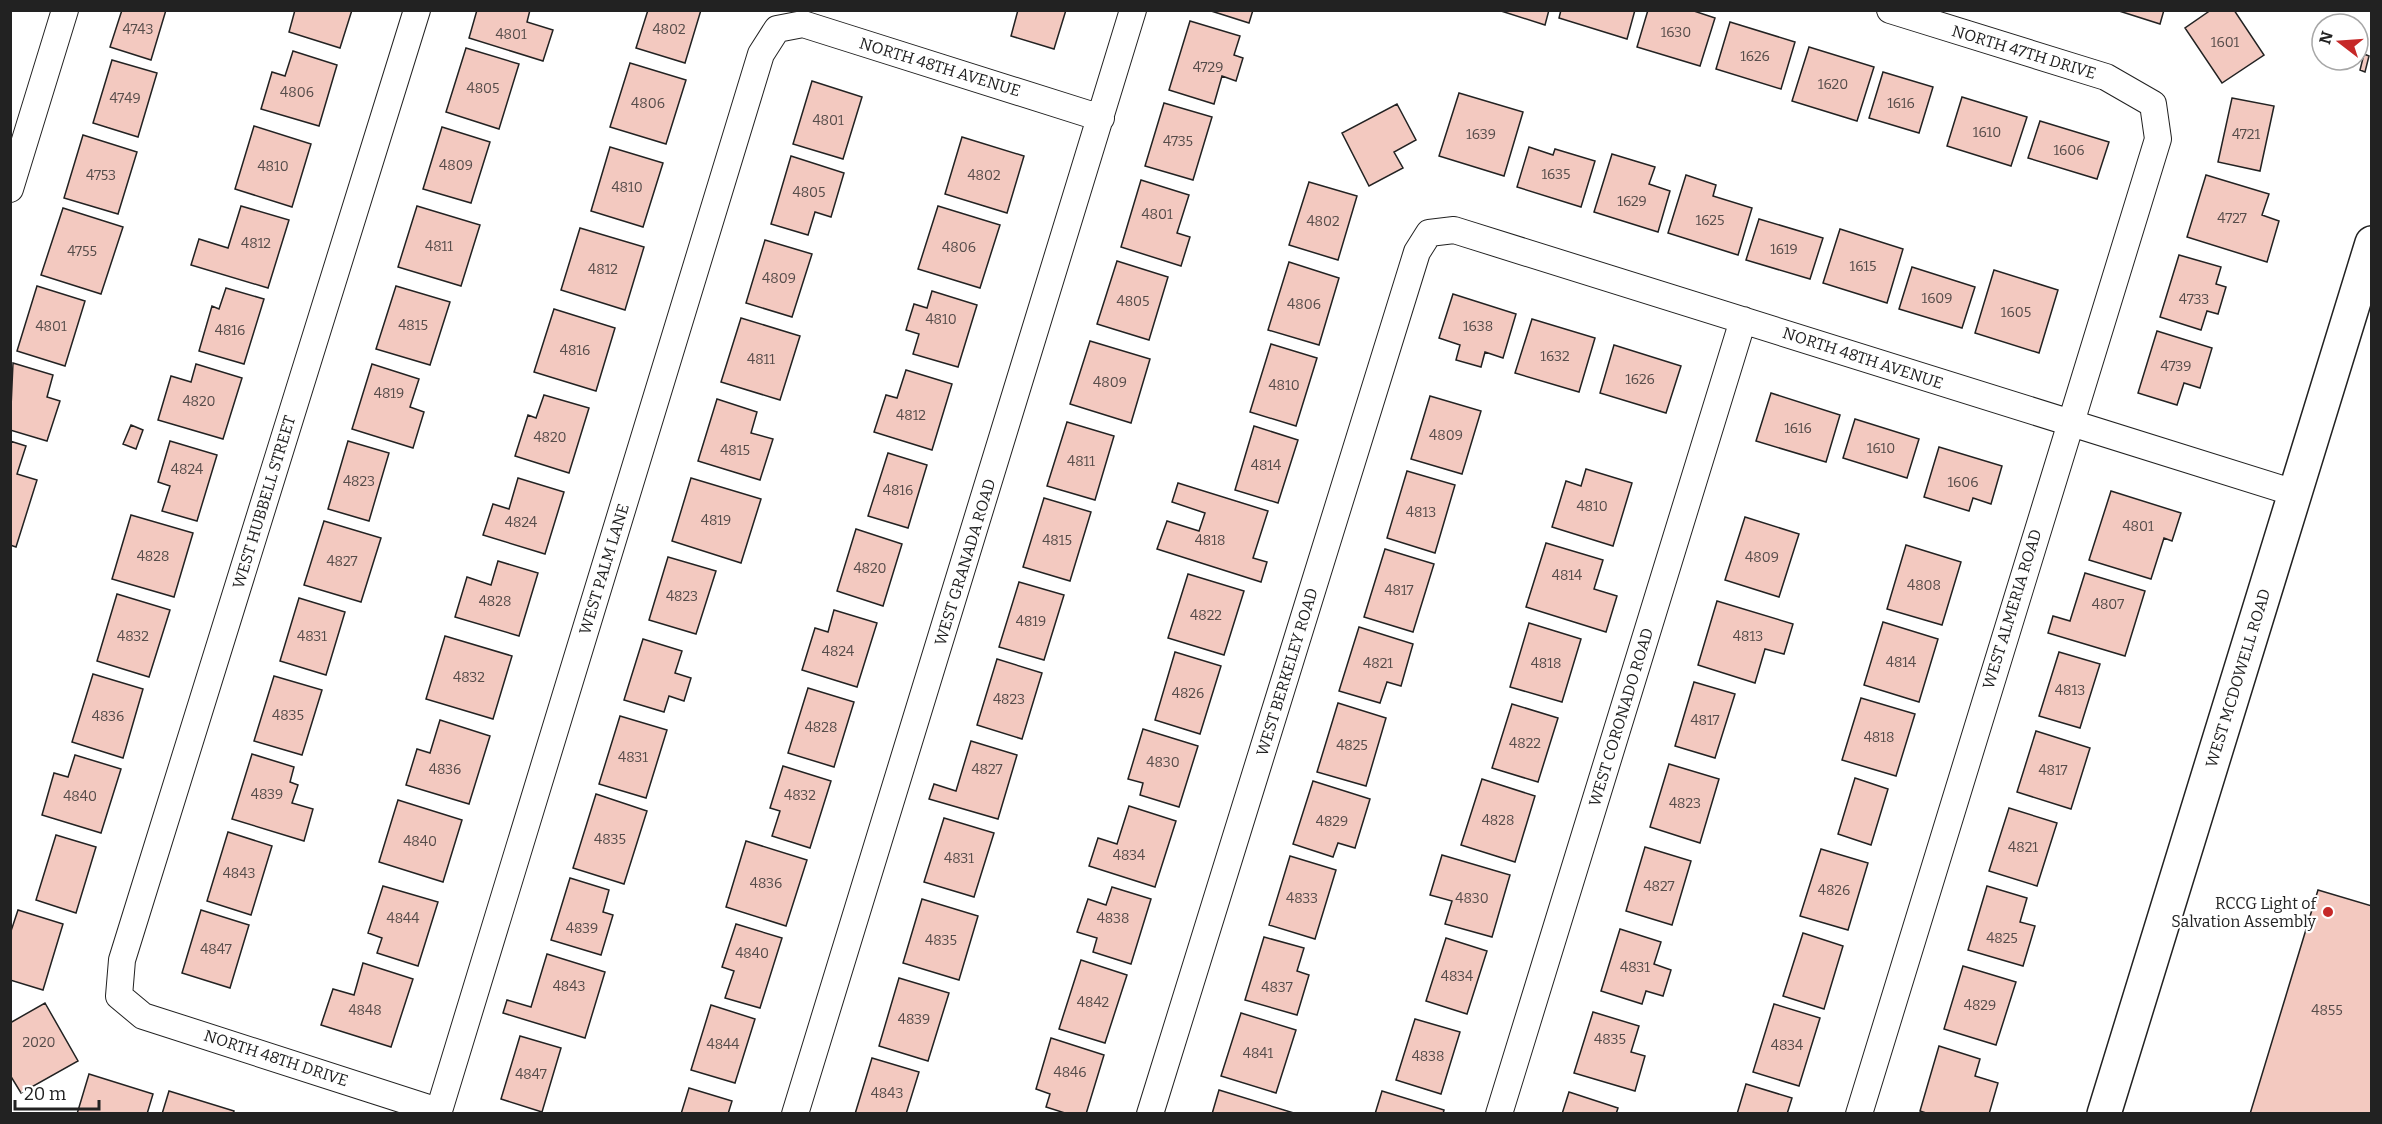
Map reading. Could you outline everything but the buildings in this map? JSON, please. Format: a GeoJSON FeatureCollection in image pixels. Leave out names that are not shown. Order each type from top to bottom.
{"type":"FeatureCollection","features":[{"type":"Feature","properties":{"kind":"main road","name":"WEST MCDOWELL ROAD"},"geometry":{"type":"LineString","coordinates":[[2104,1113],[2372,243]]}},
{"type":"Feature","properties":{"kind":"street"},"geometry":{"type":"LineString","coordinates":[[10,189],[65,10]]}},
{"type":"Feature","properties":{"kind":"street","name":"WEST HUBBELL STREET"},"geometry":{"type":"LineString","coordinates":[[119,996],[126,949],[417,10]]}},
{"type":"Feature","properties":{"kind":"street","name":"WEST GRANADA ROAD"},"geometry":{"type":"LineString","coordinates":[[795,1113],[1133,10]]}},
{"type":"Feature","properties":{"kind":"street","name":"NORTH 47TH DRIVE"},"geometry":{"type":"LineString","coordinates":[[1890,10],[2106,77],[2153,104]]}},
{"type":"Feature","properties":{"kind":"street","name":"NORTH 48TH AVENUE"},"geometry":{"type":"LineString","coordinates":[[777,29],[803,24],[1101,118]]}},
{"type":"Feature","properties":{"kind":"street","name":"WEST PALM LANE"},"geometry":{"type":"LineString","coordinates":[[438,1112],[757,66],[761,54],[777,29]]}},
{"type":"Feature","properties":{"kind":"street","name":"WEST ALMERIA ROAD"},"geometry":{"type":"LineString","coordinates":[[1859,1113],[2158,139],[2153,104]]}},
{"type":"Feature","properties":{"kind":"street","name":"NORTH 48TH AVENUE"},"geometry":{"type":"LineString","coordinates":[[1430,232],[1454,230],[2295,494]]}},
{"type":"Feature","properties":{"kind":"street","name":"WEST BERKELEY ROAD"},"geometry":{"type":"LineString","coordinates":[[1150,1113],[1417,252],[1430,232]]}},
{"type":"Feature","properties":{"kind":"street","name":"WEST CORONADO ROAD"},"geometry":{"type":"LineString","coordinates":[[1499,1113],[1743,320]]}},
{"type":"Feature","properties":{"kind":"street","name":"NORTH 48TH DRIVE"},"geometry":{"type":"LineString","coordinates":[[119,996],[143,1016],[438,1112]]}},
{"type":"Feature","properties":{"kind":"place","name":"RCCG Light of Salvation Assembly"},"geometry":{"type":"Point","coordinates":[2328,912]}}]}
